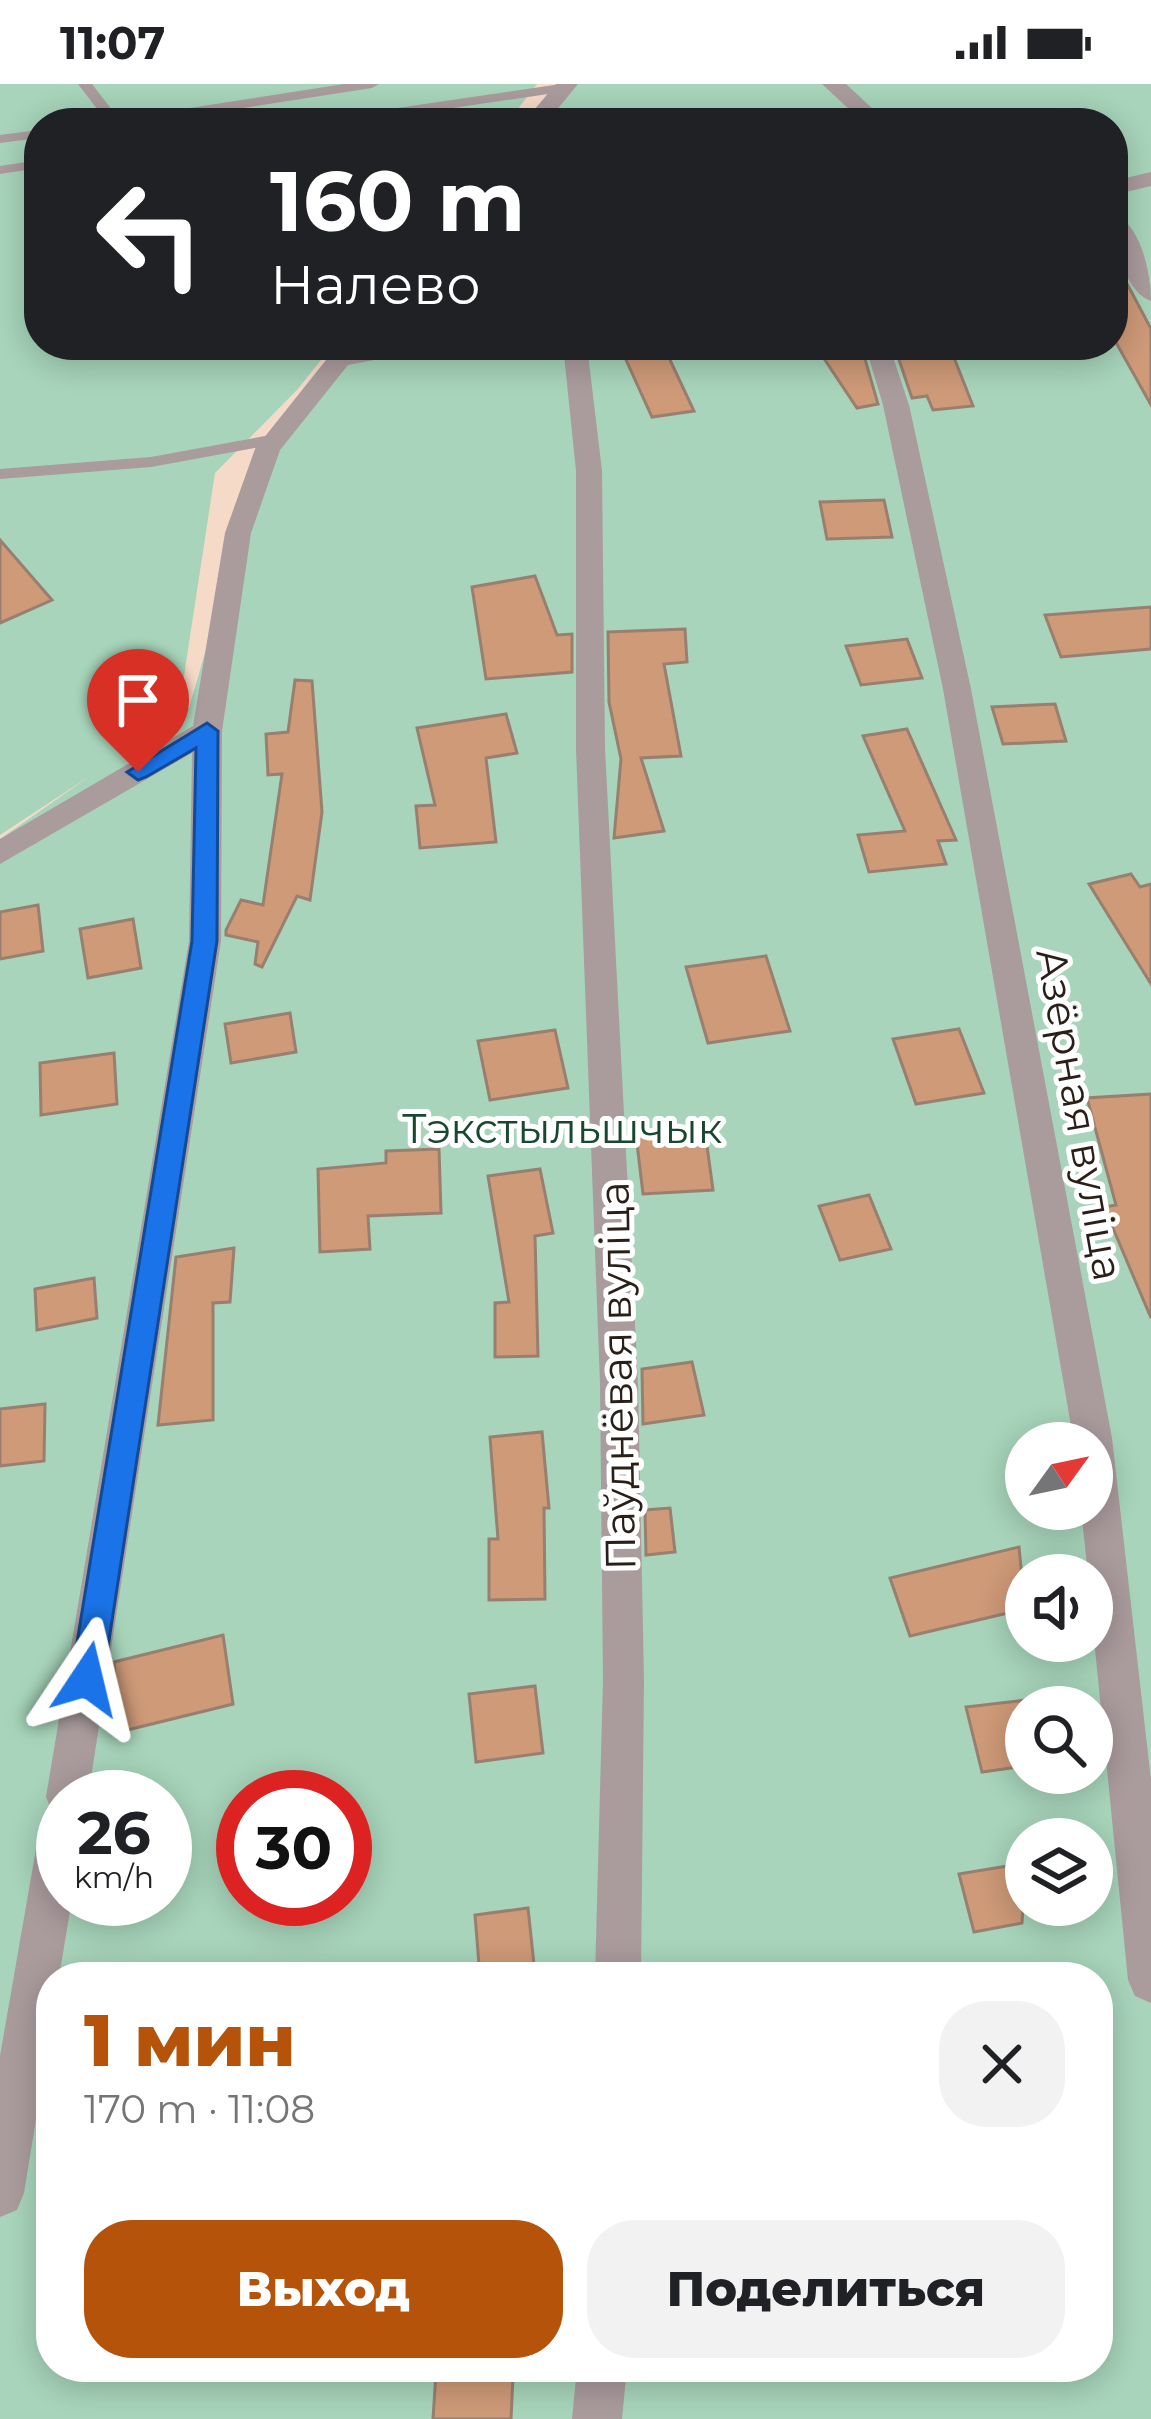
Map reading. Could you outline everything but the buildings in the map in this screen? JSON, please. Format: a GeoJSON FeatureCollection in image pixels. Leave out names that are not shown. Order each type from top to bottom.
{"type":"FeatureCollection","features":[{"type":"Feature","properties":{"kind":"street"},"geometry":{"type":"LineString","coordinates":[[833,84],[860,108]]}},
{"type":"Feature","properties":{"kind":"street"},"geometry":{"type":"LineString","coordinates":[[1128,249],[1151,294]]}},
{"type":"Feature","properties":{"kind":"street"},"geometry":{"type":"LineString","coordinates":[[71,1770],[205,941],[207,731],[238,533],[276,439],[339,360]]}},
{"type":"Feature","properties":{"kind":"street","name":"Паўднёвая вуліца"},"geometry":{"type":"LineString","coordinates":[[577,360],[589,470],[592,776],[620,1427],[625,1785],[619,1962]]}},
{"type":"Feature","properties":{"kind":"street","name":"Азёрная вуліца"},"geometry":{"type":"LineString","coordinates":[[882,360],[896,405],[956,688],[1093,1438],[1151,1980]]}},
{"type":"Feature","properties":{"kind":"street"},"geometry":{"type":"LineString","coordinates":[[0,853],[207,731]]}},
{"type":"Feature","properties":{"kind":"street"},"geometry":{"type":"LineString","coordinates":[[39,1962],[45,1926]]}},
{"type":"Feature","properties":{"kind":"street"},"geometry":{"type":"LineString","coordinates":[[0,2193],[36,1980]]}},
{"type":"Feature","properties":{"kind":"street"},"geometry":{"type":"LineString","coordinates":[[597,2419],[601,2382]]}},
{"type":"Feature","properties":{"kind":"lane"},"geometry":{"type":"LineString","coordinates":[[85,84],[104,108]]}},
{"type":"Feature","properties":{"kind":"lane"},"geometry":{"type":"LineString","coordinates":[[253,84],[266,101]]}},
{"type":"Feature","properties":{"kind":"lane"},"geometry":{"type":"LineString","coordinates":[[218,108],[372,84]]}},
{"type":"Feature","properties":{"kind":"lane"},"geometry":{"type":"LineString","coordinates":[[421,108],[565,86]]}},
{"type":"Feature","properties":{"kind":"lane"},"geometry":{"type":"LineString","coordinates":[[0,474],[151,463],[276,439]]}},
{"type":"Feature","properties":{"kind":"green space","name":"Тэкстыльшчык"},"geometry":{"type":"Polygon","coordinates":[[[0,84],[537,84],[519,108],[24,108],[24,360],[321,360],[215,473],[178,715],[189,708],[255,480],[343,360],[1128,360],[1128,108],[546,108],[566,84],[1151,84],[1151,2419],[0,2419],[0,839],[90,776],[0,835],[0,84]]]}},
{"type":"Feature","properties":{"kind":"route"},"geometry":{"type":"LineString","coordinates":[[87,1679],[205,941],[207,731],[138,772]]}}]}
